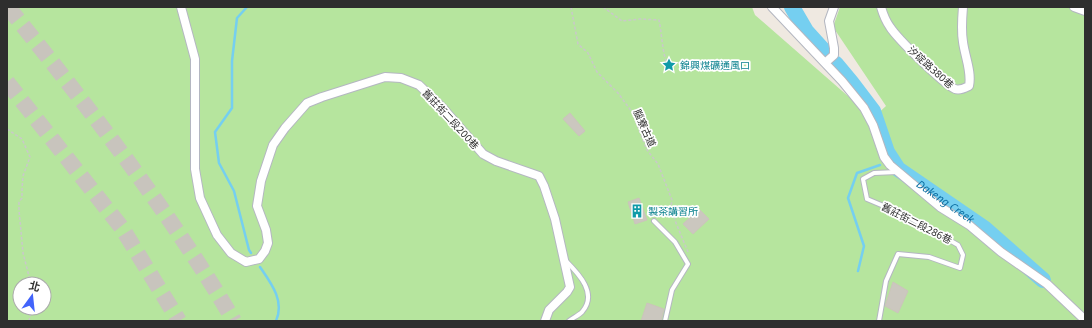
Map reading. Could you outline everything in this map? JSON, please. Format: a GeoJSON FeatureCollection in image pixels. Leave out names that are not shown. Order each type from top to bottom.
{"type":"FeatureCollection","features":[{"type":"Feature","properties":{"kind":"street","name":"舊莊街二段200巷"},"geometry":{"type":"LineString","coordinates":[[181,7],[195,59],[195,169],[200,198],[217,235],[231,253],[246,262],[259,259],[265,252],[268,243],[266,230],[257,206],[261,181],[273,144],[284,128],[307,103],[322,96],[385,77],[401,78],[419,85],[447,112],[483,154],[496,161],[538,176],[544,186],[555,219],[570,287],[549,310],[545,321]]}},
{"type":"Feature","properties":{"kind":"street"},"geometry":{"type":"LineString","coordinates":[[772,7],[842,81],[864,108],[873,125],[884,157],[890,165],[940,207],[969,225],[1001,252],[1047,284],[1085,320]]}},
{"type":"Feature","properties":{"kind":"street"},"geometry":{"type":"LineString","coordinates":[[825,63],[834,55],[829,22],[834,7]]}},
{"type":"Feature","properties":{"kind":"street","name":"汐碇路380巷"},"geometry":{"type":"LineString","coordinates":[[881,7],[890,28],[923,62],[945,82],[956,89],[964,89],[970,86],[971,77],[963,42],[962,22],[964,7]]}},
{"type":"Feature","properties":{"kind":"street"},"geometry":{"type":"LineString","coordinates":[[1074,7],[1085,11]]}},
{"type":"Feature","properties":{"kind":"lane","name":"舊莊街二段286巷"},"geometry":{"type":"LineString","coordinates":[[878,321],[886,281],[898,254],[929,257],[960,268],[963,256],[958,245],[905,215],[867,199],[863,179],[874,173],[897,172]]}},
{"type":"Feature","properties":{"kind":"lane"},"geometry":{"type":"LineString","coordinates":[[654,221],[675,242],[688,264],[672,290],[665,321]]}},
{"type":"Feature","properties":{"kind":"lane"},"geometry":{"type":"LineString","coordinates":[[564,260],[576,271],[584,282],[588,293],[586,304],[581,312],[569,321]]}},
{"type":"Feature","properties":{"kind":"path","name":"腦寮古道"},"geometry":{"type":"LineString","coordinates":[[571,7],[578,44],[588,53],[597,72],[618,93],[632,112],[647,150],[658,164],[672,200],[671,206],[679,233],[688,249],[688,264]]}},
{"type":"Feature","properties":{"kind":"path"},"geometry":{"type":"LineString","coordinates":[[602,7],[622,21],[640,19],[659,20],[664,54],[668,64]]}},
{"type":"Feature","properties":{"kind":"path"},"geometry":{"type":"LineString","coordinates":[[7,129],[22,139],[30,157],[23,176],[22,198],[19,210],[23,253],[29,276]]}},
{"type":"Feature","properties":{"kind":"green space"},"geometry":{"type":"Polygon","coordinates":[[[7,7],[752,7],[755,15],[873,118],[886,106],[833,27],[840,7],[1085,7],[1085,321],[7,321],[7,7]]]}},
{"type":"Feature","properties":{"kind":"building"},"geometry":{"type":"Polygon","coordinates":[[[570,113],[585,131],[579,136],[563,119],[570,113]]]}},
{"type":"Feature","properties":{"kind":"building","name":"製茶講習所"},"geometry":{"type":"Polygon","coordinates":[[[639,198],[647,220],[635,224],[628,202],[639,198]]]}},
{"type":"Feature","properties":{"kind":"building"},"geometry":{"type":"Polygon","coordinates":[[[699,209],[709,219],[693,234],[683,224],[699,209]]]}},
{"type":"Feature","properties":{"kind":"building"},"geometry":{"type":"Polygon","coordinates":[[[893,282],[908,291],[898,313],[885,306],[893,282]]]}},
{"type":"Feature","properties":{"kind":"building"},"geometry":{"type":"Polygon","coordinates":[[[647,303],[664,309],[661,321],[641,321],[647,303]]]}},
{"type":"Feature","properties":{"kind":"waterway"},"geometry":{"type":"LineString","coordinates":[[247,7],[237,18],[232,61],[232,108],[215,132],[219,163],[234,191],[251,253]]}},
{"type":"Feature","properties":{"kind":"waterway","name":"Dakeng Creek"},"geometry":{"type":"LineString","coordinates":[[792,7],[806,31],[825,52]]}},
{"type":"Feature","properties":{"kind":"waterway","name":"Dakeng Creek"},"geometry":{"type":"LineString","coordinates":[[836,64],[873,111],[887,152],[898,169],[984,228],[1043,280]]}},
{"type":"Feature","properties":{"kind":"waterway"},"geometry":{"type":"LineString","coordinates":[[858,271],[864,246],[848,198],[857,173],[880,165]]}},
{"type":"Feature","properties":{"kind":"waterway"},"geometry":{"type":"LineString","coordinates":[[260,267],[276,292],[279,306],[276,321]]}},
{"type":"Feature","properties":{"kind":"tunnel"},"geometry":{"type":"LineString","coordinates":[[8,7],[127,160],[183,239],[234,321]]}},
{"type":"Feature","properties":{"kind":"tunnel"},"geometry":{"type":"LineString","coordinates":[[7,82],[122,228],[179,321]]}},
{"type":"Feature","properties":{"kind":"place","name":"錦興煤礦通風口"},"geometry":{"type":"Point","coordinates":[669,65]}},
{"type":"Feature","properties":{"kind":"place","name":"製茶講習所"},"geometry":{"type":"Point","coordinates":[637,211]}}]}
